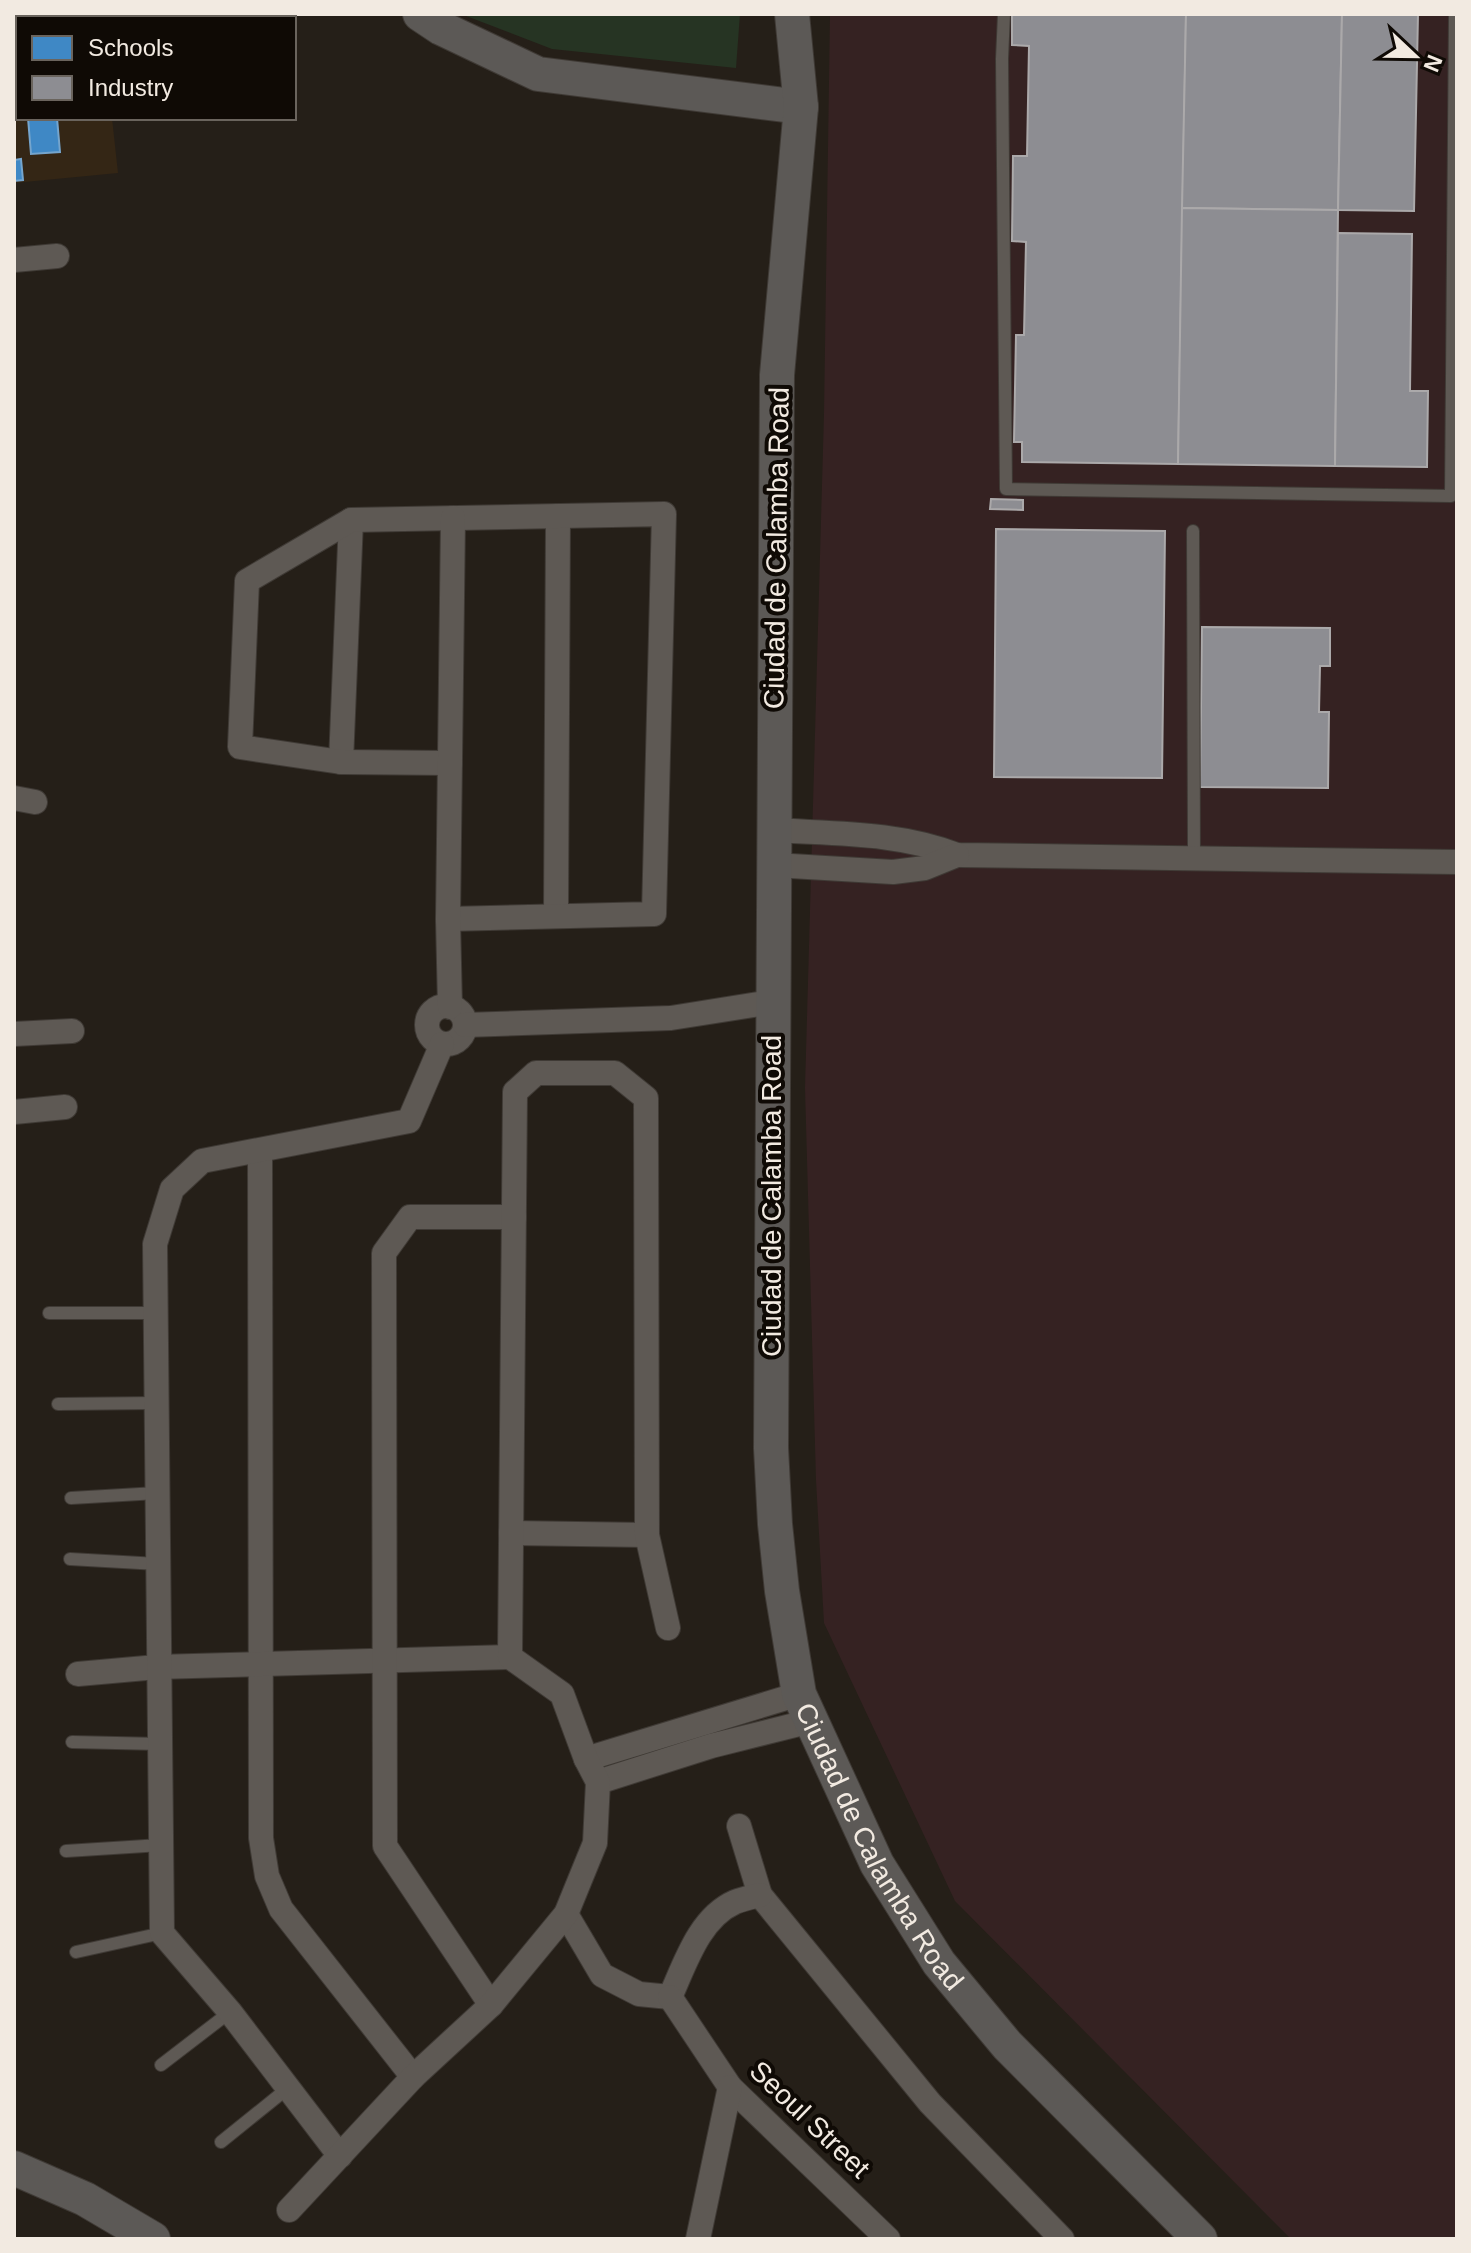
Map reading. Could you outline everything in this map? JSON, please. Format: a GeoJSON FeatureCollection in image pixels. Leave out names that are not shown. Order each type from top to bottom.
{"type":"FeatureCollection","features":[{"type":"Feature","properties":{"kind":"main road"},"geometry":{"type":"LineString","coordinates":[[420,14],[441,28],[538,74],[801,107]]}},
{"type":"Feature","properties":{"kind":"main road","name":"Ciudad de Calamba Road"},"geometry":{"type":"LineString","coordinates":[[792,14],[801,107],[777,375],[773,830],[771,1448],[781,1578],[805,1708],[877,1864],[939,1963],[1007,2045],[1200,2239]]}},
{"type":"Feature","properties":{"kind":"main road"},"geometry":{"type":"LineString","coordinates":[[14,2168],[85,2199],[153,2239]]}},
{"type":"Feature","properties":{"kind":"street"},"geometry":{"type":"LineString","coordinates":[[14,260],[57,256]]}},
{"type":"Feature","properties":{"kind":"street"},"geometry":{"type":"LineString","coordinates":[[448,919],[654,914],[664,514],[351,520],[247,581],[240,747],[341,762],[450,763]]}},
{"type":"Feature","properties":{"kind":"street"},"geometry":{"type":"LineString","coordinates":[[556,916],[558,516]]}},
{"type":"Feature","properties":{"kind":"street"},"geometry":{"type":"LineString","coordinates":[[453,518],[448,919],[457,1016],[463,1033],[450,1044],[442,1044],[429,1034],[428,1018],[433,1011],[457,1016],[671,1018],[772,1002]]}},
{"type":"Feature","properties":{"kind":"street"},"geometry":{"type":"LineString","coordinates":[[341,762],[351,520]]}},
{"type":"Feature","properties":{"kind":"street"},"geometry":{"type":"LineString","coordinates":[[773,830],[886,836],[928,844],[957,855],[1457,862]]}},
{"type":"Feature","properties":{"kind":"street"},"geometry":{"type":"LineString","coordinates":[[774,865],[893,872],[925,868],[957,855]]}},
{"type":"Feature","properties":{"kind":"street"},"geometry":{"type":"LineString","coordinates":[[14,1034],[72,1031]]}},
{"type":"Feature","properties":{"kind":"street"},"geometry":{"type":"LineString","coordinates":[[340,2156],[230,2012],[162,1933],[155,1244],[172,1189],[202,1161],[409,1121],[442,1044]]}},
{"type":"Feature","properties":{"kind":"street"},"geometry":{"type":"LineString","coordinates":[[510,1657],[515,1092],[536,1073],[615,1073],[646,1098],[647,1535],[668,1628]]}},
{"type":"Feature","properties":{"kind":"street"},"geometry":{"type":"LineString","coordinates":[[14,1112],[65,1107]]}},
{"type":"Feature","properties":{"kind":"street"},"geometry":{"type":"LineString","coordinates":[[260,1151],[261,1838],[267,1876],[281,1909],[413,2077]]}},
{"type":"Feature","properties":{"kind":"street"},"geometry":{"type":"LineString","coordinates":[[491,2005],[385,1846],[384,1253],[410,1217],[514,1217]]}},
{"type":"Feature","properties":{"kind":"street"},"geometry":{"type":"LineString","coordinates":[[511,1533],[647,1535]]}},
{"type":"Feature","properties":{"kind":"street"},"geometry":{"type":"LineString","coordinates":[[78,1674],[157,1667],[510,1657],[562,1694],[598,1782],[595,1843],[566,1914],[491,2005],[413,2077],[289,2210]]}},
{"type":"Feature","properties":{"kind":"street"},"geometry":{"type":"LineString","coordinates":[[586,1759],[805,1708]]}},
{"type":"Feature","properties":{"kind":"street"},"geometry":{"type":"LineString","coordinates":[[598,1782],[711,1746],[805,1708]]}},
{"type":"Feature","properties":{"kind":"street"},"geometry":{"type":"LineString","coordinates":[[739,1826],[760,1895],[930,2103],[1062,2239]]}},
{"type":"Feature","properties":{"kind":"street"},"geometry":{"type":"LineString","coordinates":[[566,1914],[602,1975],[639,1994],[670,1997],[692,1947],[709,1921],[734,1903],[760,1895]]}},
{"type":"Feature","properties":{"kind":"street","name":"Seoul Street"},"geometry":{"type":"LineString","coordinates":[[670,1997],[730,2087],[888,2239]]}},
{"type":"Feature","properties":{"kind":"street"},"geometry":{"type":"LineString","coordinates":[[698,2239],[730,2087]]}},
{"type":"Feature","properties":{"kind":"lane"},"geometry":{"type":"LineString","coordinates":[[1004,14],[1006,489],[1451,496],[1456,209],[1455,14]]}},
{"type":"Feature","properties":{"kind":"lane"},"geometry":{"type":"LineString","coordinates":[[1193,531],[1194,858]]}},
{"type":"Feature","properties":{"kind":"lane"},"geometry":{"type":"LineString","coordinates":[[49,1313],[155,1313]]}},
{"type":"Feature","properties":{"kind":"lane"},"geometry":{"type":"LineString","coordinates":[[58,1404],[156,1403]]}},
{"type":"Feature","properties":{"kind":"lane"},"geometry":{"type":"LineString","coordinates":[[71,1498],[157,1493]]}},
{"type":"Feature","properties":{"kind":"lane"},"geometry":{"type":"LineString","coordinates":[[70,1559],[158,1564]]}},
{"type":"Feature","properties":{"kind":"lane"},"geometry":{"type":"LineString","coordinates":[[72,1742],[160,1744]]}},
{"type":"Feature","properties":{"kind":"lane"},"geometry":{"type":"LineString","coordinates":[[66,1851],[161,1845]]}},
{"type":"Feature","properties":{"kind":"lane"},"geometry":{"type":"LineString","coordinates":[[76,1952],[162,1933]]}},
{"type":"Feature","properties":{"kind":"lane"},"geometry":{"type":"LineString","coordinates":[[161,2065],[230,2012]]}},
{"type":"Feature","properties":{"kind":"lane"},"geometry":{"type":"LineString","coordinates":[[221,2142],[288,2088]]}},
{"type":"Feature","properties":{"kind":"shaded area"},"geometry":{"type":"Polygon","coordinates":[[[14,14],[100,14],[16,16],[16,120],[112,120],[118,173],[14,183],[14,14]]]}},
{"type":"Feature","properties":{"kind":"shaded area"},"geometry":{"type":"Polygon","coordinates":[[[830,14],[1457,14],[1457,2239],[1291,2239],[955,1901],[824,1623],[816,1480],[805,1088],[824,414],[830,14]]]}},
{"type":"Feature","properties":{"kind":"green space"},"geometry":{"type":"Polygon","coordinates":[[[461,14],[740,14],[736,68],[552,49],[461,14]]]}},
{"type":"Feature","properties":{"kind":"building: Schools"},"geometry":{"type":"Polygon","coordinates":[[[28,120],[57,120],[60,152],[31,154],[28,120]]]}},
{"type":"Feature","properties":{"kind":"building: Schools"},"geometry":{"type":"Polygon","coordinates":[[[21,159],[23,180],[14,181],[14,160],[21,159]]]}},
{"type":"Feature","properties":{"kind":"building: Industry"},"geometry":{"type":"Polygon","coordinates":[[[1012,14],[1186,14],[1178,464],[1022,462],[1022,442],[1014,442],[1016,335],[1024,335],[1026,242],[1012,241],[1013,156],[1027,156],[1029,46],[1012,45],[1012,14]]]}},
{"type":"Feature","properties":{"kind":"building: Industry"},"geometry":{"type":"Polygon","coordinates":[[[1186,14],[1342,14],[1338,210],[1182,208],[1186,14]]]}},
{"type":"Feature","properties":{"kind":"building: Industry"},"geometry":{"type":"Polygon","coordinates":[[[1342,14],[1418,14],[1414,211],[1338,210],[1342,14]]]}},
{"type":"Feature","properties":{"kind":"building: Industry"},"geometry":{"type":"Polygon","coordinates":[[[1182,208],[1338,210],[1335,466],[1178,464],[1182,208]]]}},
{"type":"Feature","properties":{"kind":"building: Industry"},"geometry":{"type":"Polygon","coordinates":[[[1338,233],[1412,234],[1410,391],[1428,391],[1427,467],[1335,466],[1338,233]]]}},
{"type":"Feature","properties":{"kind":"building: Industry"},"geometry":{"type":"Polygon","coordinates":[[[991,499],[1023,500],[1023,510],[990,509],[991,499]]]}},
{"type":"Feature","properties":{"kind":"building: Industry"},"geometry":{"type":"Polygon","coordinates":[[[996,529],[1165,531],[1162,778],[994,777],[996,529]]]}},
{"type":"Feature","properties":{"kind":"building: Industry"},"geometry":{"type":"Polygon","coordinates":[[[1202,627],[1330,628],[1330,666],[1320,666],[1319,712],[1329,712],[1328,788],[1200,787],[1202,627]]]}}]}
